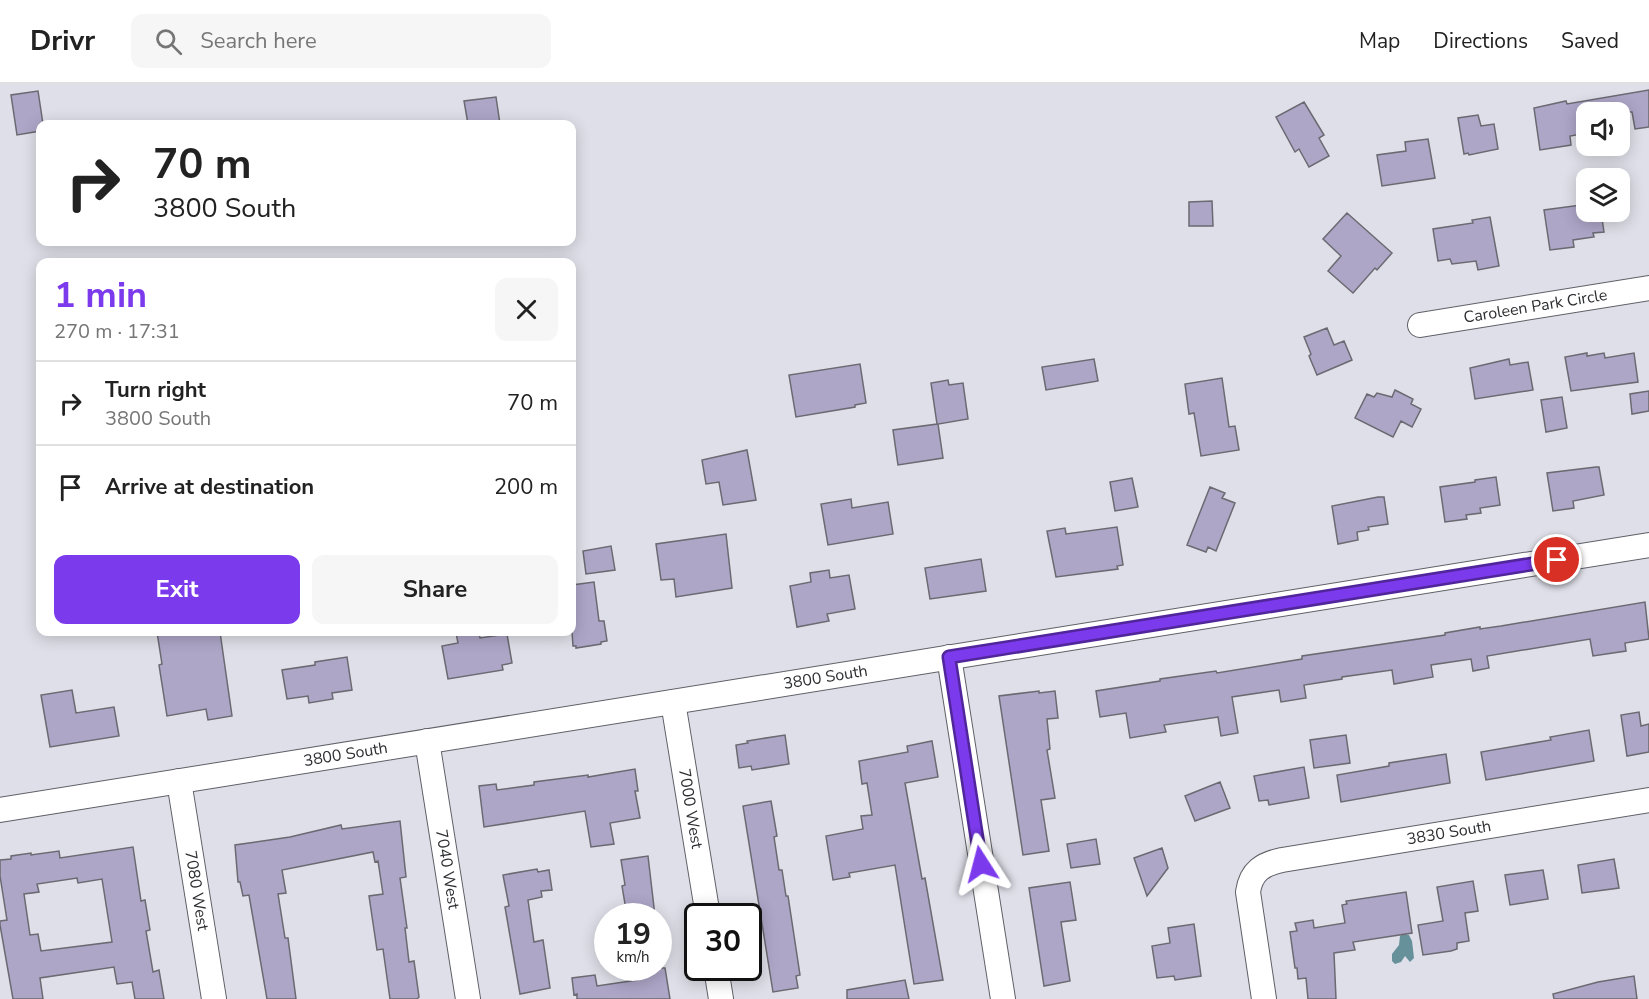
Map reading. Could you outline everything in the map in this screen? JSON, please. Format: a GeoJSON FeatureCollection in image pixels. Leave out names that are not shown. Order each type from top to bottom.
{"type":"FeatureCollection","features":[{"type":"Feature","properties":{"kind":"street","name":"Caroleen Park Circle"},"geometry":{"type":"LineString","coordinates":[[1420,324],[1649,288]]}},
{"type":"Feature","properties":{"kind":"street","name":"3800 South"},"geometry":{"type":"LineString","coordinates":[[0,810],[1649,545]]}},
{"type":"Feature","properties":{"kind":"street"},"geometry":{"type":"LineString","coordinates":[[949,657],[1003,999]]}},
{"type":"Feature","properties":{"kind":"street","name":"7000 West"},"geometry":{"type":"LineString","coordinates":[[674,702],[706,903]]}},
{"type":"Feature","properties":{"kind":"street","name":"7040 West"},"geometry":{"type":"LineString","coordinates":[[427,741],[468,999]]}},
{"type":"Feature","properties":{"kind":"street","name":"7080 West"},"geometry":{"type":"LineString","coordinates":[[179,782],[214,999]]}},
{"type":"Feature","properties":{"kind":"street","name":"3830 South"},"geometry":{"type":"LineString","coordinates":[[1264,999],[1249,903],[1250,882],[1254,873],[1262,866],[1282,860],[1649,801]]}},
{"type":"Feature","properties":{"kind":"street"},"geometry":{"type":"LineString","coordinates":[[718,981],[721,999]]}},
{"type":"Feature","properties":{"kind":"water"},"geometry":{"type":"Polygon","coordinates":[[[1403,934],[1409,935],[1412,941],[1414,958],[1410,962],[1405,956],[1401,962],[1395,964],[1392,961],[1392,954],[1403,934]]]}},
{"type":"Feature","properties":{"kind":"building"},"geometry":{"type":"Polygon","coordinates":[[[1649,90],[1649,127],[1635,129],[1632,112],[1630,112],[1630,102],[1579,102],[1649,90]]]}},
{"type":"Feature","properties":{"kind":"building"},"geometry":{"type":"Polygon","coordinates":[[[38,91],[42,120],[36,120],[36,132],[17,135],[11,95],[38,91]]]}},
{"type":"Feature","properties":{"kind":"building"},"geometry":{"type":"Polygon","coordinates":[[[496,97],[499,120],[467,120],[464,101],[496,97]]]}},
{"type":"Feature","properties":{"kind":"building"},"geometry":{"type":"Polygon","coordinates":[[[1566,101],[1567,104],[1576,102],[1576,135],[1570,136],[1571,145],[1540,150],[1534,108],[1566,101]]]}},
{"type":"Feature","properties":{"kind":"building"},"geometry":{"type":"Polygon","coordinates":[[[1304,102],[1324,135],[1319,138],[1329,156],[1309,167],[1299,149],[1295,152],[1276,117],[1304,102]]]}},
{"type":"Feature","properties":{"kind":"building"},"geometry":{"type":"Polygon","coordinates":[[[1478,115],[1481,126],[1494,124],[1498,149],[1464,154],[1458,118],[1478,115]]]}},
{"type":"Feature","properties":{"kind":"building"},"geometry":{"type":"Polygon","coordinates":[[[1428,139],[1435,178],[1382,186],[1377,155],[1406,151],[1405,142],[1428,139]]]}},
{"type":"Feature","properties":{"kind":"building"},"geometry":{"type":"Polygon","coordinates":[[[1212,201],[1213,226],[1189,226],[1189,202],[1212,201]]]}},
{"type":"Feature","properties":{"kind":"building"},"geometry":{"type":"Polygon","coordinates":[[[1576,206],[1576,222],[1602,222],[1604,232],[1593,233],[1594,237],[1573,240],[1574,247],[1550,250],[1544,210],[1576,206]]]}},
{"type":"Feature","properties":{"kind":"building"},"geometry":{"type":"Polygon","coordinates":[[[1347,213],[1392,253],[1353,293],[1328,271],[1341,256],[1323,239],[1347,213]]]}},
{"type":"Feature","properties":{"kind":"building"},"geometry":{"type":"Polygon","coordinates":[[[1490,217],[1499,266],[1478,270],[1476,261],[1452,264],[1450,259],[1438,261],[1433,229],[1473,223],[1472,220],[1490,217]]]}},
{"type":"Feature","properties":{"kind":"building"},"geometry":{"type":"Polygon","coordinates":[[[1327,328],[1334,345],[1344,341],[1352,360],[1317,375],[1304,337],[1327,328]]]}},
{"type":"Feature","properties":{"kind":"building"},"geometry":{"type":"Polygon","coordinates":[[[1587,353],[1587,356],[1604,353],[1605,358],[1634,353],[1638,382],[1571,391],[1565,357],[1587,353]]]}},
{"type":"Feature","properties":{"kind":"building"},"geometry":{"type":"Polygon","coordinates":[[[1094,359],[1098,381],[1046,390],[1042,367],[1094,359]]]}},
{"type":"Feature","properties":{"kind":"building"},"geometry":{"type":"Polygon","coordinates":[[[1509,359],[1510,365],[1528,362],[1533,390],[1475,399],[1470,368],[1509,359]]]}},
{"type":"Feature","properties":{"kind":"building"},"geometry":{"type":"Polygon","coordinates":[[[860,364],[866,403],[796,417],[789,375],[860,364]]]}},
{"type":"Feature","properties":{"kind":"building"},"geometry":{"type":"Polygon","coordinates":[[[1222,378],[1229,427],[1235,426],[1239,450],[1201,456],[1194,413],[1189,414],[1185,384],[1222,378]]]}},
{"type":"Feature","properties":{"kind":"building"},"geometry":{"type":"Polygon","coordinates":[[[948,380],[949,385],[963,383],[968,419],[938,424],[943,458],[898,465],[893,430],[937,424],[931,383],[948,380]]]}},
{"type":"Feature","properties":{"kind":"building"},"geometry":{"type":"Polygon","coordinates":[[[1395,390],[1413,399],[1411,404],[1421,409],[1412,427],[1401,421],[1393,437],[1355,418],[1367,394],[1374,397],[1377,393],[1392,397],[1395,390]]]}},
{"type":"Feature","properties":{"kind":"building"},"geometry":{"type":"Polygon","coordinates":[[[1649,391],[1649,411],[1632,414],[1630,394],[1649,391]]]}},
{"type":"Feature","properties":{"kind":"building"},"geometry":{"type":"Polygon","coordinates":[[[1562,397],[1567,428],[1546,432],[1541,400],[1562,397]]]}},
{"type":"Feature","properties":{"kind":"building"},"geometry":{"type":"Polygon","coordinates":[[[747,450],[756,500],[723,505],[719,482],[706,484],[702,460],[747,450]]]}},
{"type":"Feature","properties":{"kind":"building"},"geometry":{"type":"Polygon","coordinates":[[[1599,467],[1604,495],[1573,501],[1574,508],[1553,511],[1547,473],[1599,467]]]}},
{"type":"Feature","properties":{"kind":"building"},"geometry":{"type":"Polygon","coordinates":[[[1496,477],[1500,505],[1480,508],[1481,513],[1466,515],[1467,519],[1445,522],[1440,487],[1496,477]]]}},
{"type":"Feature","properties":{"kind":"building"},"geometry":{"type":"Polygon","coordinates":[[[1132,478],[1138,507],[1115,511],[1110,482],[1132,478]]]}},
{"type":"Feature","properties":{"kind":"building"},"geometry":{"type":"Polygon","coordinates":[[[1210,487],[1225,493],[1222,498],[1235,503],[1216,551],[1208,547],[1206,552],[1187,545],[1210,487]]]}},
{"type":"Feature","properties":{"kind":"building"},"geometry":{"type":"Polygon","coordinates":[[[1384,497],[1388,524],[1368,527],[1369,530],[1357,532],[1358,540],[1338,544],[1332,506],[1384,497]]]}},
{"type":"Feature","properties":{"kind":"building"},"geometry":{"type":"Polygon","coordinates":[[[851,499],[852,508],[888,502],[893,534],[828,545],[821,504],[851,499]]]}},
{"type":"Feature","properties":{"kind":"building"},"geometry":{"type":"Polygon","coordinates":[[[1117,527],[1123,565],[1117,566],[1118,569],[1056,577],[1047,531],[1065,528],[1066,534],[1117,527]]]}},
{"type":"Feature","properties":{"kind":"building"},"geometry":{"type":"Polygon","coordinates":[[[726,534],[732,588],[676,597],[674,579],[661,580],[656,544],[726,534]]]}},
{"type":"Feature","properties":{"kind":"building"},"geometry":{"type":"Polygon","coordinates":[[[611,546],[615,570],[586,574],[583,551],[611,546]]]}},
{"type":"Feature","properties":{"kind":"building"},"geometry":{"type":"Polygon","coordinates":[[[981,559],[986,591],[930,599],[925,568],[981,559]]]}},
{"type":"Feature","properties":{"kind":"building"},"geometry":{"type":"Polygon","coordinates":[[[829,570],[830,578],[849,575],[855,609],[827,614],[829,621],[797,627],[790,586],[811,582],[810,573],[829,570]]]}},
{"type":"Feature","properties":{"kind":"building"},"geometry":{"type":"Polygon","coordinates":[[[594,582],[599,621],[604,621],[607,641],[601,644],[576,648],[573,646],[572,636],[576,636],[576,584],[594,582]]]}},
{"type":"Feature","properties":{"kind":"building"},"geometry":{"type":"Polygon","coordinates":[[[1645,602],[1649,639],[1625,643],[1626,651],[1593,656],[1590,639],[1487,656],[1489,668],[1473,671],[1471,659],[1431,665],[1433,677],[1394,684],[1392,670],[1304,685],[1306,698],[1281,702],[1279,690],[1232,697],[1238,733],[1221,736],[1218,717],[1164,725],[1166,732],[1130,738],[1126,713],[1100,717],[1096,691],[1645,602]]]}},
{"type":"Feature","properties":{"kind":"building"},"geometry":{"type":"Polygon","coordinates":[[[158,636],[221,636],[232,716],[208,720],[206,709],[167,716],[159,665],[162,664],[158,636]]]}},
{"type":"Feature","properties":{"kind":"building"},"geometry":{"type":"Polygon","coordinates":[[[457,636],[480,636],[480,638],[507,636],[512,663],[502,665],[503,670],[448,679],[442,646],[458,643],[457,636]]]}},
{"type":"Feature","properties":{"kind":"building"},"geometry":{"type":"Polygon","coordinates":[[[347,657],[352,690],[332,693],[333,699],[309,703],[308,696],[287,699],[282,670],[347,657]]]}},
{"type":"Feature","properties":{"kind":"building"},"geometry":{"type":"Polygon","coordinates":[[[72,690],[76,713],[114,707],[119,736],[50,747],[41,695],[72,690]]]}},
{"type":"Feature","properties":{"kind":"building"},"geometry":{"type":"Polygon","coordinates":[[[1039,691],[1039,693],[1055,691],[1058,718],[1047,719],[1050,749],[1047,750],[1055,798],[1041,800],[1049,851],[1023,855],[999,696],[1039,691]]]}},
{"type":"Feature","properties":{"kind":"building"},"geometry":{"type":"Polygon","coordinates":[[[1639,712],[1641,726],[1649,724],[1649,752],[1627,756],[1621,715],[1639,712]]]}},
{"type":"Feature","properties":{"kind":"building"},"geometry":{"type":"Polygon","coordinates":[[[1589,730],[1594,761],[1486,780],[1481,752],[1551,740],[1550,737],[1589,730]]]}},
{"type":"Feature","properties":{"kind":"building"},"geometry":{"type":"Polygon","coordinates":[[[785,735],[789,764],[752,770],[751,766],[739,768],[736,745],[785,735]]]}},
{"type":"Feature","properties":{"kind":"building"},"geometry":{"type":"Polygon","coordinates":[[[1346,735],[1350,763],[1314,768],[1310,740],[1346,735]]]}},
{"type":"Feature","properties":{"kind":"building"},"geometry":{"type":"Polygon","coordinates":[[[932,741],[938,777],[905,783],[943,980],[914,984],[895,865],[849,873],[850,877],[833,880],[826,836],[863,829],[861,816],[872,815],[867,783],[862,784],[859,761],[908,752],[907,746],[932,741]]]}},
{"type":"Feature","properties":{"kind":"building"},"geometry":{"type":"Polygon","coordinates":[[[1446,754],[1450,783],[1341,802],[1337,775],[1389,766],[1389,763],[1446,754]]]}},
{"type":"Feature","properties":{"kind":"building"},"geometry":{"type":"Polygon","coordinates":[[[1304,767],[1309,798],[1269,805],[1268,800],[1259,801],[1254,776],[1304,767]]]}},
{"type":"Feature","properties":{"kind":"building"},"geometry":{"type":"Polygon","coordinates":[[[635,769],[638,791],[635,791],[640,818],[610,823],[614,844],[591,847],[585,811],[484,827],[479,786],[496,784],[497,790],[534,785],[534,782],[588,775],[588,777],[635,769]]]}},
{"type":"Feature","properties":{"kind":"building"},"geometry":{"type":"Polygon","coordinates":[[[1220,782],[1230,808],[1195,821],[1185,796],[1220,782]]]}},
{"type":"Feature","properties":{"kind":"building"},"geometry":{"type":"Polygon","coordinates":[[[771,801],[777,836],[774,837],[779,870],[782,870],[786,896],[788,896],[800,975],[796,976],[798,988],[773,992],[762,924],[762,903],[759,903],[743,806],[771,801]]]}},
{"type":"Feature","properties":{"kind":"building"},"geometry":{"type":"Polygon","coordinates":[[[400,821],[406,877],[400,878],[407,928],[405,928],[409,962],[414,961],[419,997],[417,999],[390,999],[383,949],[377,950],[369,896],[383,894],[378,861],[375,862],[373,852],[282,870],[286,893],[278,894],[285,938],[288,938],[296,999],[267,999],[249,895],[243,896],[240,882],[238,882],[235,845],[290,837],[341,825],[342,829],[400,821]]]}},
{"type":"Feature","properties":{"kind":"building"},"geometry":{"type":"Polygon","coordinates":[[[1096,839],[1100,864],[1071,868],[1067,844],[1096,839]]]}},
{"type":"Feature","properties":{"kind":"building"},"geometry":{"type":"Polygon","coordinates":[[[133,847],[141,901],[145,900],[150,930],[146,931],[153,972],[159,970],[164,999],[135,999],[132,982],[117,984],[114,967],[40,978],[43,999],[13,999],[0,925],[0,921],[7,920],[0,876],[0,860],[11,859],[11,856],[59,851],[60,858],[133,847]],[[77,878],[37,884],[39,892],[24,894],[30,935],[38,934],[41,951],[112,942],[102,879],[78,883],[77,878]]]}},
{"type":"Feature","properties":{"kind":"building"},"geometry":{"type":"Polygon","coordinates":[[[1162,848],[1168,868],[1147,896],[1134,858],[1162,848]]]}},
{"type":"Feature","properties":{"kind":"building"},"geometry":{"type":"Polygon","coordinates":[[[648,856],[653,903],[625,903],[621,860],[648,856]]]}},
{"type":"Feature","properties":{"kind":"building"},"geometry":{"type":"Polygon","coordinates":[[[1614,859],[1619,888],[1582,893],[1578,865],[1614,859]]]}},
{"type":"Feature","properties":{"kind":"building"},"geometry":{"type":"Polygon","coordinates":[[[537,869],[538,872],[549,870],[552,890],[541,891],[542,897],[528,900],[534,942],[543,940],[550,988],[520,994],[505,907],[509,906],[503,875],[537,869]]]}},
{"type":"Feature","properties":{"kind":"building"},"geometry":{"type":"Polygon","coordinates":[[[1543,870],[1548,899],[1510,905],[1505,875],[1543,870]]]}},
{"type":"Feature","properties":{"kind":"building"},"geometry":{"type":"Polygon","coordinates":[[[1473,881],[1478,911],[1465,913],[1469,941],[1457,943],[1457,949],[1451,951],[1423,955],[1418,925],[1443,921],[1437,887],[1473,881]]]}},
{"type":"Feature","properties":{"kind":"building"},"geometry":{"type":"Polygon","coordinates":[[[1070,882],[1076,920],[1061,922],[1070,981],[1044,986],[1029,888],[1070,882]]]}},
{"type":"Feature","properties":{"kind":"building"},"geometry":{"type":"Polygon","coordinates":[[[1406,892],[1412,933],[1353,942],[1355,950],[1334,953],[1336,999],[1308,999],[1306,978],[1298,979],[1297,968],[1295,968],[1290,932],[1297,931],[1295,923],[1313,920],[1314,928],[1345,923],[1342,905],[1347,904],[1346,901],[1406,892]]]}},
{"type":"Feature","properties":{"kind":"building"},"geometry":{"type":"Polygon","coordinates":[[[1194,924],[1201,976],[1175,980],[1174,976],[1157,978],[1152,946],[1170,943],[1168,928],[1194,924]]]}},
{"type":"Feature","properties":{"kind":"building"},"geometry":{"type":"Polygon","coordinates":[[[594,975],[597,986],[630,981],[667,981],[670,999],[577,999],[577,994],[574,995],[572,978],[594,975]]]}},
{"type":"Feature","properties":{"kind":"building"},"geometry":{"type":"Polygon","coordinates":[[[1634,976],[1637,999],[1554,999],[1553,994],[1598,982],[1634,976]]]}},
{"type":"Feature","properties":{"kind":"building"},"geometry":{"type":"Polygon","coordinates":[[[905,980],[909,999],[847,999],[847,990],[905,980]]]}},
{"type":"Feature","properties":{"kind":"route"},"geometry":{"type":"LineString","coordinates":[[981,864],[949,657],[1557,560]]}}]}
